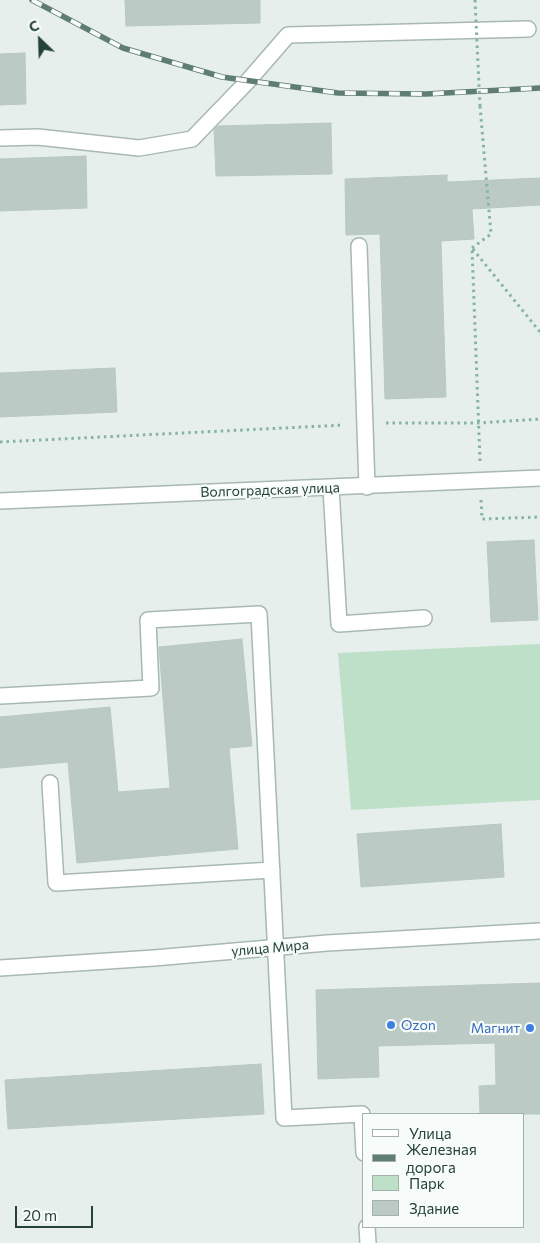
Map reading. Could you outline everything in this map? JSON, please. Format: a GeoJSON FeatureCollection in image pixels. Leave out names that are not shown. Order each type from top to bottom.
{"type":"FeatureCollection","features":[{"type":"Feature","properties":{"kind":"street"},"geometry":{"type":"LineString","coordinates":[[0,138],[38,137],[139,148],[192,138],[248,81],[288,35],[528,30]]}},
{"type":"Feature","properties":{"kind":"street"},"geometry":{"type":"LineString","coordinates":[[359,246],[367,487]]}},
{"type":"Feature","properties":{"kind":"street","name":"Волгоградская улица"},"geometry":{"type":"LineString","coordinates":[[0,501],[367,487],[540,478]]}},
{"type":"Feature","properties":{"kind":"street"},"geometry":{"type":"LineString","coordinates":[[330,488],[339,624],[424,618]]}},
{"type":"Feature","properties":{"kind":"street"},"geometry":{"type":"LineString","coordinates":[[0,696],[151,688],[148,620],[259,614],[284,1118],[362,1114]]}},
{"type":"Feature","properties":{"kind":"street"},"geometry":{"type":"LineString","coordinates":[[50,784],[56,883],[272,870]]}},
{"type":"Feature","properties":{"kind":"street","name":"улица Мира"},"geometry":{"type":"LineString","coordinates":[[0,968],[154,958],[276,947],[540,930]]}},
{"type":"Feature","properties":{"kind":"street"},"geometry":{"type":"LineString","coordinates":[[367,1228],[368,1243]]}},
{"type":"Feature","properties":{"kind":"path"},"geometry":{"type":"LineString","coordinates":[[472,248],[491,234],[480,106],[475,0]]}},
{"type":"Feature","properties":{"kind":"path"},"geometry":{"type":"LineString","coordinates":[[472,248],[540,332]]}},
{"type":"Feature","properties":{"kind":"path"},"geometry":{"type":"LineString","coordinates":[[472,248],[478,422]]}},
{"type":"Feature","properties":{"kind":"path"},"geometry":{"type":"LineString","coordinates":[[0,442],[365,424],[540,419]]}},
{"type":"Feature","properties":{"kind":"green space"},"geometry":{"type":"Polygon","coordinates":[[[540,644],[540,800],[351,810],[338,653],[540,644]]]}},
{"type":"Feature","properties":{"kind":"building"},"geometry":{"type":"Polygon","coordinates":[[[125,0],[260,0],[260,23],[126,26],[125,0]]]}},
{"type":"Feature","properties":{"kind":"building"},"geometry":{"type":"Polygon","coordinates":[[[25,53],[26,104],[0,105],[0,54],[25,53]]]}},
{"type":"Feature","properties":{"kind":"building"},"geometry":{"type":"Polygon","coordinates":[[[331,123],[332,174],[216,176],[214,129],[218,126],[331,123]]]}},
{"type":"Feature","properties":{"kind":"building"},"geometry":{"type":"Polygon","coordinates":[[[86,156],[87,208],[0,211],[0,159],[86,156]]]}},
{"type":"Feature","properties":{"kind":"building"},"geometry":{"type":"Polygon","coordinates":[[[447,175],[447,182],[540,178],[540,205],[472,209],[474,239],[441,241],[446,397],[385,399],[380,234],[346,235],[345,179],[447,175]]]}},
{"type":"Feature","properties":{"kind":"building"},"geometry":{"type":"Polygon","coordinates":[[[115,368],[117,412],[0,417],[0,373],[115,368]]]}},
{"type":"Feature","properties":{"kind":"building"},"geometry":{"type":"Polygon","coordinates":[[[534,540],[538,620],[491,622],[487,542],[534,540]]]}},
{"type":"Feature","properties":{"kind":"building"},"geometry":{"type":"Polygon","coordinates":[[[242,639],[252,746],[229,748],[238,849],[77,863],[68,762],[0,768],[0,717],[110,707],[118,792],[170,788],[159,647],[242,639]]]}},
{"type":"Feature","properties":{"kind":"building"},"geometry":{"type":"Polygon","coordinates":[[[501,824],[504,877],[361,887],[357,834],[501,824]]]}},
{"type":"Feature","properties":{"kind":"building"},"geometry":{"type":"Polygon","coordinates":[[[540,983],[540,1114],[480,1113],[479,1086],[496,1085],[495,1043],[378,1046],[379,1077],[318,1079],[316,990],[540,983]]]}},
{"type":"Feature","properties":{"kind":"building"},"geometry":{"type":"Polygon","coordinates":[[[261,1064],[264,1114],[8,1129],[5,1080],[261,1064]]]}},
{"type":"Feature","properties":{"kind":"railway"},"geometry":{"type":"LineString","coordinates":[[32,0],[123,48],[222,77],[338,93],[426,94],[540,88]]}},
{"type":"Feature","properties":{"kind":"place","name":"Ozon"},"geometry":{"type":"Point","coordinates":[391,1025]}},
{"type":"Feature","properties":{"kind":"place","name":"Магнит"},"geometry":{"type":"Point","coordinates":[530,1028]}}]}
